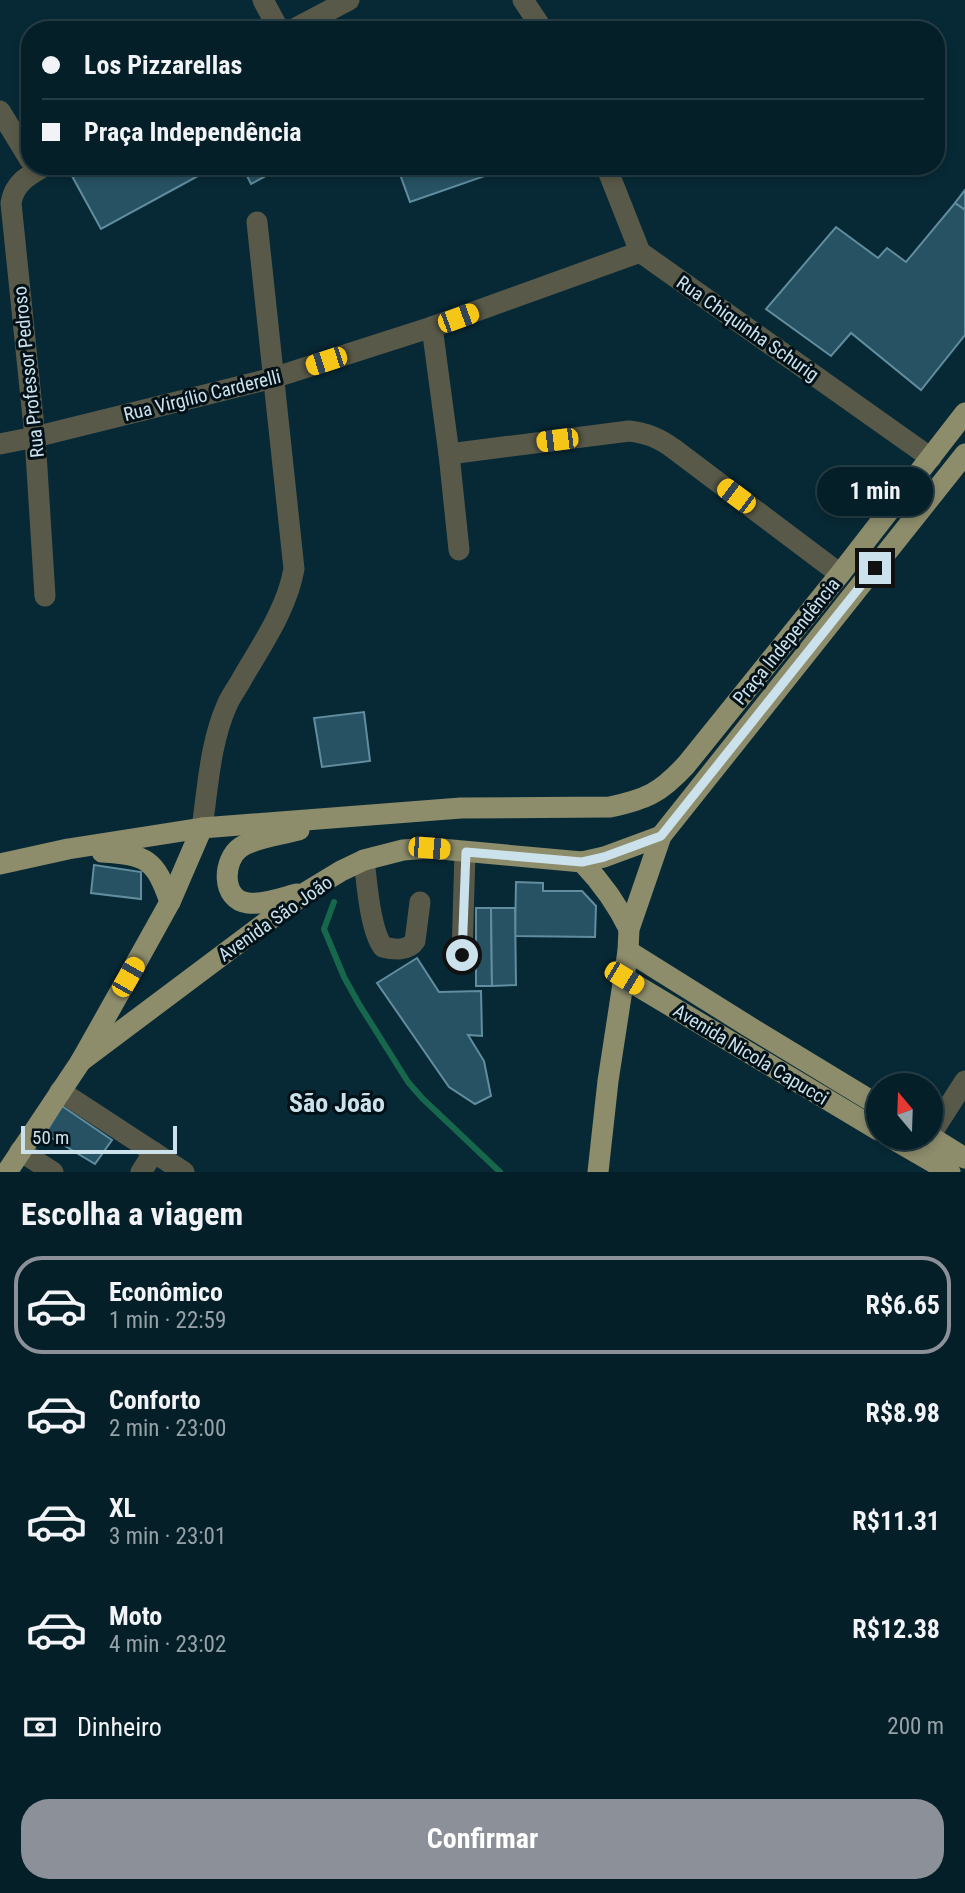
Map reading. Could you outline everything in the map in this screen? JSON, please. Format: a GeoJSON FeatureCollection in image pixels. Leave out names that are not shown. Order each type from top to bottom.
{"type":"FeatureCollection","features":[{"type":"Feature","properties":{"kind":"main road","name":"Praça Independência"},"geometry":{"type":"LineString","coordinates":[[362,815],[461,808],[610,807],[632,803],[669,784],[841,574],[965,413]]}},
{"type":"Feature","properties":{"kind":"main road","name":"Praça Independência"},"geometry":{"type":"LineString","coordinates":[[661,836],[965,454]]}},
{"type":"Feature","properties":{"kind":"main road"},"geometry":{"type":"LineString","coordinates":[[0,864],[68,849],[202,828],[362,815]]}},
{"type":"Feature","properties":{"kind":"main road"},"geometry":{"type":"LineString","coordinates":[[308,891],[269,901],[249,903],[238,900],[230,891],[226,878],[228,865],[241,847],[255,841],[362,815]]}},
{"type":"Feature","properties":{"kind":"main road"},"geometry":{"type":"LineString","coordinates":[[6,1172],[81,1061],[170,902],[202,828]]}},
{"type":"Feature","properties":{"kind":"main road"},"geometry":{"type":"LineString","coordinates":[[598,1172],[629,929],[661,836]]}},
{"type":"Feature","properties":{"kind":"main road","name":"Avenida São João"},"geometry":{"type":"LineString","coordinates":[[81,1061],[308,891],[364,860],[403,850],[429,848],[582,862],[604,857],[661,836]]}},
{"type":"Feature","properties":{"kind":"main road"},"geometry":{"type":"LineString","coordinates":[[68,849],[122,853],[147,860],[162,878],[170,902]]}},
{"type":"Feature","properties":{"kind":"main road"},"geometry":{"type":"LineString","coordinates":[[582,862],[614,901],[629,929]]}},
{"type":"Feature","properties":{"kind":"main road","name":"Avenida Nicola Capucci"},"geometry":{"type":"LineString","coordinates":[[628,951],[866,1098]]}},
{"type":"Feature","properties":{"kind":"main road","name":"Avenida Nicola Capucci"},"geometry":{"type":"LineString","coordinates":[[624,978],[866,1123]]}},
{"type":"Feature","properties":{"kind":"main road"},"geometry":{"type":"LineString","coordinates":[[737,1045],[748,1026]]}},
{"type":"Feature","properties":{"kind":"main road"},"geometry":{"type":"LineString","coordinates":[[943,1144],[965,1158]]}},
{"type":"Feature","properties":{"kind":"main road"},"geometry":{"type":"LineString","coordinates":[[912,1150],[950,1172]]}},
{"type":"Feature","properties":{"kind":"street"},"geometry":{"type":"LineString","coordinates":[[263,0],[274,21]]}},
{"type":"Feature","properties":{"kind":"street"},"geometry":{"type":"LineString","coordinates":[[309,21],[349,0]]}},
{"type":"Feature","properties":{"kind":"street"},"geometry":{"type":"LineString","coordinates":[[523,0],[537,21]]}},
{"type":"Feature","properties":{"kind":"street"},"geometry":{"type":"LineString","coordinates":[[0,111],[21,143]]}},
{"type":"Feature","properties":{"kind":"street","name":"Rua Professor Pedroso"},"geometry":{"type":"LineString","coordinates":[[27,175],[12,194],[10,203],[35,437],[46,596]]}},
{"type":"Feature","properties":{"kind":"street"},"geometry":{"type":"LineString","coordinates":[[610,175],[640,252]]}},
{"type":"Feature","properties":{"kind":"street"},"geometry":{"type":"LineString","coordinates":[[202,828],[214,744],[220,722],[228,701],[282,608],[294,569],[257,222]]}},
{"type":"Feature","properties":{"kind":"street","name":"Rua Virgílio Carderelli"},"geometry":{"type":"LineString","coordinates":[[0,444],[274,378],[432,327],[640,252]]}},
{"type":"Feature","properties":{"kind":"street","name":"Rua Chiquinha Schurig"},"geometry":{"type":"LineString","coordinates":[[640,252],[931,458]]}},
{"type":"Feature","properties":{"kind":"street"},"geometry":{"type":"LineString","coordinates":[[432,327],[459,550]]}},
{"type":"Feature","properties":{"kind":"street"},"geometry":{"type":"LineString","coordinates":[[449,454],[629,431],[646,433],[661,439],[841,574]]}},
{"type":"Feature","properties":{"kind":"street"},"geometry":{"type":"LineString","coordinates":[[462,955],[466,852]]}},
{"type":"Feature","properties":{"kind":"street"},"geometry":{"type":"LineString","coordinates":[[364,860],[378,941],[383,947],[408,948],[412,945],[415,941],[420,902]]}},
{"type":"Feature","properties":{"kind":"street"},"geometry":{"type":"LineString","coordinates":[[943,1117],[965,1081]]}},
{"type":"Feature","properties":{"kind":"street"},"geometry":{"type":"LineString","coordinates":[[60,1091],[184,1172]]}},
{"type":"Feature","properties":{"kind":"street"},"geometry":{"type":"LineString","coordinates":[[20,1151],[53,1172]]}},
{"type":"Feature","properties":{"kind":"street"},"geometry":{"type":"LineString","coordinates":[[141,1172],[154,1152]]}},
{"type":"Feature","properties":{"kind":"building"},"geometry":{"type":"Polygon","coordinates":[[[198,175],[198,176],[101,229],[72,176],[198,175]]]}},
{"type":"Feature","properties":{"kind":"building"},"geometry":{"type":"Polygon","coordinates":[[[246,175],[268,175],[251,184],[246,175]]]}},
{"type":"Feature","properties":{"kind":"building"},"geometry":{"type":"Polygon","coordinates":[[[400,175],[488,175],[410,202],[400,175]]]}},
{"type":"Feature","properties":{"kind":"building"},"geometry":{"type":"Polygon","coordinates":[[[965,190],[965,210],[955,203],[965,190]]]}},
{"type":"Feature","properties":{"kind":"building"},"geometry":{"type":"Polygon","coordinates":[[[955,203],[965,210],[965,335],[921,390],[851,333],[831,356],[766,309],[836,227],[878,258],[887,248],[906,262],[955,203]]]}},
{"type":"Feature","properties":{"kind":"building"},"geometry":{"type":"Polygon","coordinates":[[[364,712],[370,761],[322,767],[314,718],[364,712]]]}},
{"type":"Feature","properties":{"kind":"building"},"geometry":{"type":"Polygon","coordinates":[[[94,865],[141,872],[141,899],[91,893],[94,865]]]}},
{"type":"Feature","properties":{"kind":"building"},"geometry":{"type":"Polygon","coordinates":[[[516,882],[543,883],[543,891],[582,891],[596,906],[595,937],[515,936],[516,882]]]}},
{"type":"Feature","properties":{"kind":"building"},"geometry":{"type":"Polygon","coordinates":[[[476,908],[491,908],[492,986],[476,986],[476,908]]]}},
{"type":"Feature","properties":{"kind":"building"},"geometry":{"type":"Polygon","coordinates":[[[491,908],[515,908],[516,985],[492,986],[491,908]]]}},
{"type":"Feature","properties":{"kind":"building"},"geometry":{"type":"Polygon","coordinates":[[[417,958],[439,992],[481,991],[482,1036],[468,1035],[484,1061],[491,1096],[475,1104],[449,1087],[377,983],[417,958]]]}},
{"type":"Feature","properties":{"kind":"building"},"geometry":{"type":"Polygon","coordinates":[[[62,1106],[112,1140],[95,1164],[45,1134],[62,1106]]]}},
{"type":"Feature","properties":{"kind":"waterway"},"geometry":{"type":"LineString","coordinates":[[334,902],[324,929],[344,977],[359,1004],[408,1082],[500,1172]]}},
{"type":"Feature","properties":{"kind":"district","name":"São João"},"geometry":{"type":"Point","coordinates":[337,1103]}},
{"type":"Feature","properties":{"kind":"route"},"geometry":{"type":"LineString","coordinates":[[462,955],[466,852],[582,862],[604,857],[661,836],[875,568]]}}]}
